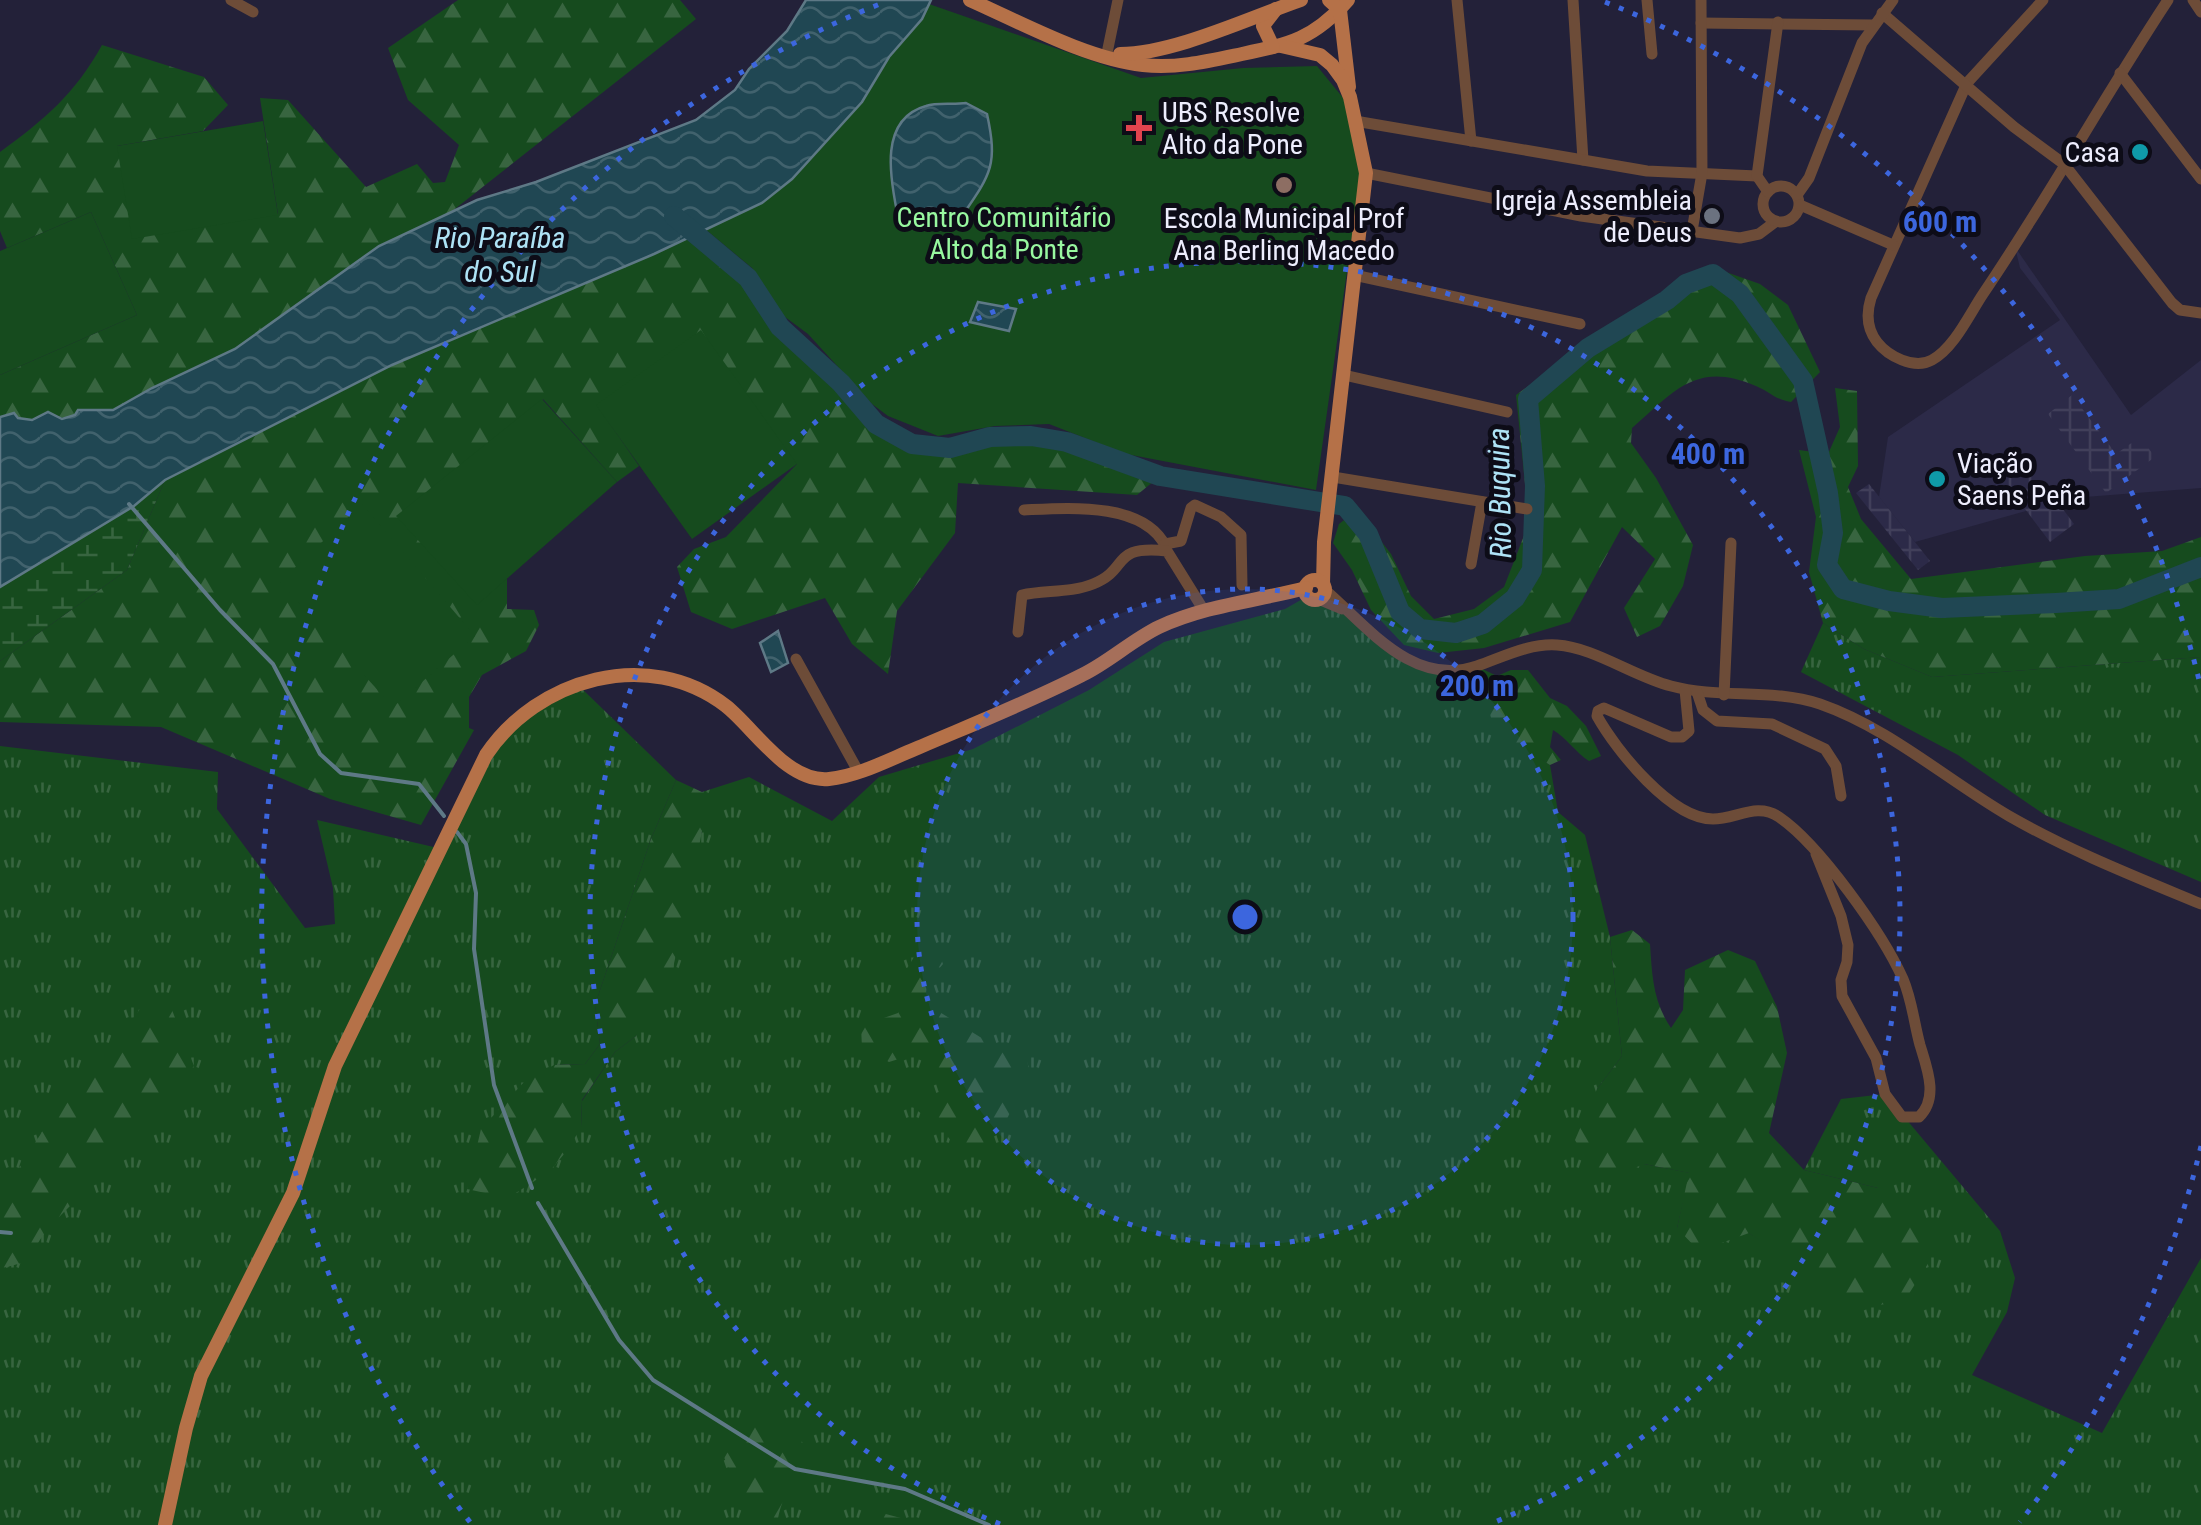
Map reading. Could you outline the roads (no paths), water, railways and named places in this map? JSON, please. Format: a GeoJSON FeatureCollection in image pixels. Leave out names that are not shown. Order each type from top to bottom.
{"type":"FeatureCollection","features":[{"type":"Feature","properties":{"kind":"main road"},"geometry":{"type":"LineString","coordinates":[[1104,56],[1173,46],[1300,0]]}},
{"type":"Feature","properties":{"kind":"main road"},"geometry":{"type":"LineString","coordinates":[[975,2],[1104,56],[1143,65],[1182,66],[1311,35],[1339,3]]}},
{"type":"Feature","properties":{"kind":"main road"},"geometry":{"type":"LineString","coordinates":[[165,1525],[202,1376],[293,1192],[343,1050],[486,755],[508,726],[535,704],[576,684],[607,677],[676,682],[722,704],[771,752],[810,776],[833,778],[1016,707],[1086,673],[1154,630],[1203,609],[1315,590],[1333,483],[1366,172],[1350,97],[1339,3]]}},
{"type":"Feature","properties":{"kind":"main road"},"geometry":{"type":"LineString","coordinates":[[1277,8],[1263,26],[1277,46],[1320,55],[1332,64],[1350,97]]}},
{"type":"Feature","properties":{"kind":"street"},"geometry":{"type":"LineString","coordinates":[[231,0],[252,12]]}},
{"type":"Feature","properties":{"kind":"street"},"geometry":{"type":"LineString","coordinates":[[1104,56],[1118,0]]}},
{"type":"Feature","properties":{"kind":"street"},"geometry":{"type":"LineString","coordinates":[[1457,0],[1472,141]]}},
{"type":"Feature","properties":{"kind":"street"},"geometry":{"type":"LineString","coordinates":[[1572,0],[1583,160]]}},
{"type":"Feature","properties":{"kind":"street"},"geometry":{"type":"LineString","coordinates":[[1647,0],[1652,54]]}},
{"type":"Feature","properties":{"kind":"street"},"geometry":{"type":"LineString","coordinates":[[1692,231],[1702,173],[1701,0]]}},
{"type":"Feature","properties":{"kind":"street"},"geometry":{"type":"LineString","coordinates":[[1366,172],[1582,216],[1740,238],[1759,234],[1776,222],[1792,220],[1862,43],[1894,0]]}},
{"type":"Feature","properties":{"kind":"street"},"geometry":{"type":"LineString","coordinates":[[2043,0],[1967,83],[1871,298],[1868,319],[1879,345],[1904,361],[1933,360],[1955,336],[2010,256],[2168,0]]}},
{"type":"Feature","properties":{"kind":"street"},"geometry":{"type":"LineString","coordinates":[[2193,0],[2201,12]]}},
{"type":"Feature","properties":{"kind":"street"},"geometry":{"type":"LineString","coordinates":[[1882,13],[2014,127],[2064,164],[2172,303],[2180,310],[2201,313]]}},
{"type":"Feature","properties":{"kind":"street"},"geometry":{"type":"LineString","coordinates":[[1776,222],[1763,209],[1768,192],[1758,176],[1778,22]]}},
{"type":"Feature","properties":{"kind":"street"},"geometry":{"type":"LineString","coordinates":[[1701,23],[1873,25]]}},
{"type":"Feature","properties":{"kind":"street"},"geometry":{"type":"LineString","coordinates":[[2120,73],[2201,179]]}},
{"type":"Feature","properties":{"kind":"street"},"geometry":{"type":"LineString","coordinates":[[1355,122],[1647,171],[1758,176]]}},
{"type":"Feature","properties":{"kind":"street"},"geometry":{"type":"LineString","coordinates":[[1768,192],[1784,186],[1798,200],[1893,245]]}},
{"type":"Feature","properties":{"kind":"street"},"geometry":{"type":"LineString","coordinates":[[1354,275],[1580,324]]}},
{"type":"Feature","properties":{"kind":"street"},"geometry":{"type":"LineString","coordinates":[[1344,376],[1506,412]]}},
{"type":"Feature","properties":{"kind":"street"},"geometry":{"type":"LineString","coordinates":[[1333,483],[1527,509]]}},
{"type":"Feature","properties":{"kind":"street"},"geometry":{"type":"LineString","coordinates":[[1471,564],[1482,502]]}},
{"type":"Feature","properties":{"kind":"street"},"geometry":{"type":"LineString","coordinates":[[1018,632],[1020,600],[1024,594],[1089,586],[1132,551],[1166,548],[1182,540],[1195,505],[1204,507],[1241,535],[1242,585]]}},
{"type":"Feature","properties":{"kind":"street"},"geometry":{"type":"LineString","coordinates":[[1024,510],[1066,507],[1111,512],[1149,528],[1166,548],[1203,609]]}},
{"type":"Feature","properties":{"kind":"street"},"geometry":{"type":"LineString","coordinates":[[1724,695],[1730,543]]}},
{"type":"Feature","properties":{"kind":"street"},"geometry":{"type":"LineString","coordinates":[[1315,590],[1353,614],[1401,656],[1425,668],[1467,669],[1530,648],[1560,645],[1658,683],[1691,691],[1771,695],[1816,703],[1867,726],[2009,816],[2066,846],[2201,904]]}},
{"type":"Feature","properties":{"kind":"street"},"geometry":{"type":"LineString","coordinates":[[796,659],[858,771]]}},
{"type":"Feature","properties":{"kind":"street"},"geometry":{"type":"LineString","coordinates":[[1691,691],[1702,710],[1717,721],[1772,724],[1826,749],[1836,766],[1840,796]]}},
{"type":"Feature","properties":{"kind":"street"},"geometry":{"type":"LineString","coordinates":[[1691,691],[1689,732],[1682,737],[1671,737],[1604,708],[1597,716],[1648,782],[1679,808],[1714,819],[1766,810],[1785,822],[1816,854],[1869,918],[1904,980],[1930,1083],[1929,1102],[1919,1117],[1902,1117],[1888,1100],[1876,1058],[1842,996],[1840,980],[1848,962],[1848,945],[1837,903],[1816,854]]}},
{"type":"Feature","properties":{"kind":"water","name":"Rio Paraíba do Sul"},"geometry":{"type":"Polygon","coordinates":[[[806,0],[931,0],[922,19],[889,57],[862,102],[792,179],[762,203],[654,254],[392,365],[165,480],[134,506],[0,587],[0,417],[14,413],[18,418],[32,420],[48,412],[62,419],[78,410],[113,410],[235,349],[379,246],[477,200],[536,182],[696,120],[735,90],[749,69],[787,31],[806,0]]]}},
{"type":"Feature","properties":{"kind":"water"},"geometry":{"type":"Polygon","coordinates":[[[966,103],[987,114],[990,131],[992,158],[980,190],[962,216],[926,224],[897,212],[891,151],[901,123],[926,106],[966,103]]]}},
{"type":"Feature","properties":{"kind":"water"},"geometry":{"type":"Polygon","coordinates":[[[978,302],[1016,309],[1009,331],[970,322],[978,302]]]}},
{"type":"Feature","properties":{"kind":"water"},"geometry":{"type":"Polygon","coordinates":[[[778,631],[788,663],[771,672],[760,643],[778,631]]]}},
{"type":"Feature","properties":{"kind":"waterway","name":"Rio Buquira"},"geometry":{"type":"LineString","coordinates":[[674,216],[748,278],[780,327],[841,383],[876,424],[912,444],[950,448],[990,437],[1031,436],[1067,442],[1160,476],[1345,506],[1368,534],[1400,612],[1420,629],[1456,633],[1483,624],[1515,598],[1532,570],[1535,486],[1528,399],[1588,348],[1667,300],[1686,284],[1713,274],[1740,294],[1803,381],[1828,493],[1833,533],[1827,565],[1843,589],[1889,601],[1942,608],[2056,603],[2119,599],[2201,567]]}},
{"type":"Feature","properties":{"kind":"waterway"},"geometry":{"type":"LineString","coordinates":[[129,504],[220,610],[273,664],[320,754],[341,773],[419,784],[444,816]]}},
{"type":"Feature","properties":{"kind":"waterway"},"geometry":{"type":"LineString","coordinates":[[457,832],[466,844],[476,893],[474,949],[494,1085],[532,1188]]}},
{"type":"Feature","properties":{"kind":"waterway"},"geometry":{"type":"LineString","coordinates":[[538,1203],[619,1340],[653,1380],[795,1469],[905,1489],[989,1525]]}},
{"type":"Feature","properties":{"kind":"waterway"},"geometry":{"type":"LineString","coordinates":[[0,1232],[11,1233]]}},
{"type":"Feature","properties":{"kind":"place","name":"UBS Resolve Alto da Pone"},"geometry":{"type":"Point","coordinates":[1139,128]}},
{"type":"Feature","properties":{"kind":"place","name":"Casa"},"geometry":{"type":"Point","coordinates":[2140,152]}},
{"type":"Feature","properties":{"kind":"place","name":"Escola Municipal Prof Ana Berling Macedo"},"geometry":{"type":"Point","coordinates":[1284,185]}},
{"type":"Feature","properties":{"kind":"place","name":"Igreja Assembleia de Deus"},"geometry":{"type":"Point","coordinates":[1712,216]}},
{"type":"Feature","properties":{"kind":"place","name":"Viação Saens Peña"},"geometry":{"type":"Point","coordinates":[1937,479]}},
{"type":"Feature","properties":{"kind":"park label","name":"Centro Comunitário Alto da Ponte"},"geometry":{"type":"Point","coordinates":[1004,233]}}]}
